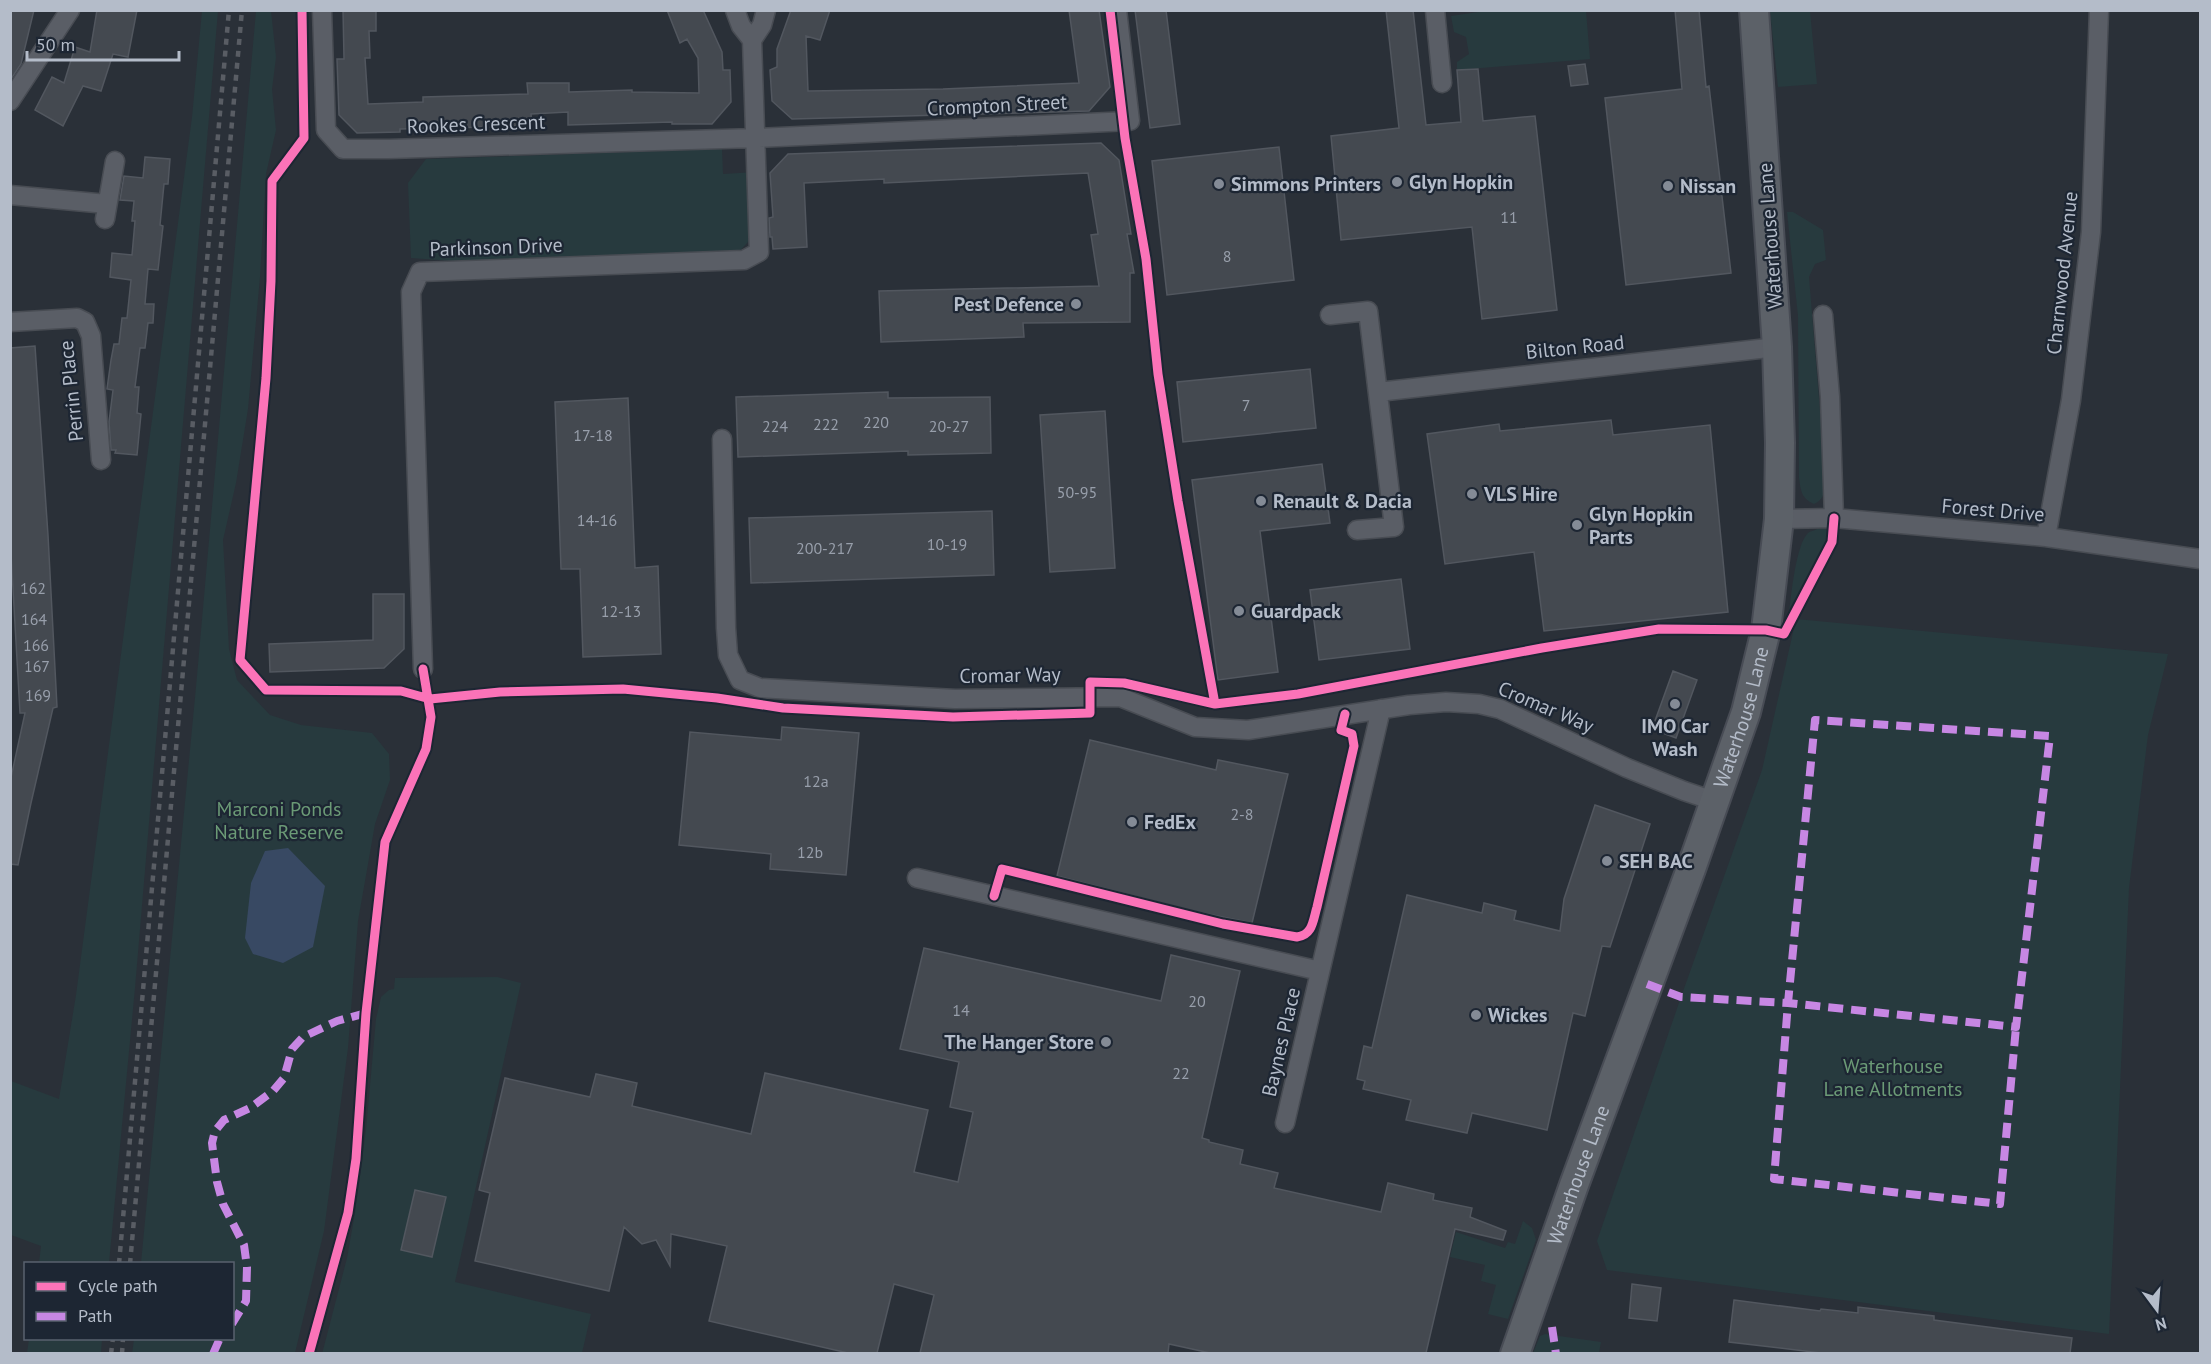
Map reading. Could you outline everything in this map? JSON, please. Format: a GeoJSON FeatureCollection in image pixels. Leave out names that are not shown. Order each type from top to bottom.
{"type":"FeatureCollection","features":[{"type":"Feature","properties":{"kind":"main road","name":"Waterhouse Lane"},"geometry":{"type":"LineString","coordinates":[[1515,1353],[1746,712],[1766,630],[1779,519],[1777,347],[1754,10]]}},
{"type":"Feature","properties":{"kind":"street"},"geometry":{"type":"LineString","coordinates":[[10,101],[70,10]]}},
{"type":"Feature","properties":{"kind":"street","name":"Rookes Crescent"},"geometry":{"type":"LineString","coordinates":[[322,10],[326,130],[343,149],[755,138]]}},
{"type":"Feature","properties":{"kind":"street","name":"Parkinson Drive"},"geometry":{"type":"LineString","coordinates":[[735,10],[741,26],[752,40]]}},
{"type":"Feature","properties":{"kind":"street","name":"Parkinson Drive"},"geometry":{"type":"LineString","coordinates":[[423,669],[411,292],[420,272],[744,260],[759,252],[752,40],[762,25],[766,10]]}},
{"type":"Feature","properties":{"kind":"street","name":"Crompton Street"},"geometry":{"type":"LineString","coordinates":[[755,138],[1130,121],[1117,10]]}},
{"type":"Feature","properties":{"kind":"street"},"geometry":{"type":"LineString","coordinates":[[1435,10],[1442,83]]}},
{"type":"Feature","properties":{"kind":"street","name":"Charnwood Avenue"},"geometry":{"type":"LineString","coordinates":[[2046,537],[2071,400],[2091,232],[2099,10]]}},
{"type":"Feature","properties":{"kind":"street"},"geometry":{"type":"LineString","coordinates":[[10,195],[106,211],[114,161]]}},
{"type":"Feature","properties":{"kind":"street"},"geometry":{"type":"LineString","coordinates":[[1330,315],[1368,311],[1394,527],[1357,530]]}},
{"type":"Feature","properties":{"kind":"street"},"geometry":{"type":"LineString","coordinates":[[1823,315],[1830,397],[1834,518]]}},
{"type":"Feature","properties":{"kind":"street","name":"Perrin Place"},"geometry":{"type":"LineString","coordinates":[[10,322],[76,318],[86,322],[91,336],[100,460]]}},
{"type":"Feature","properties":{"kind":"street","name":"Bilton Road"},"geometry":{"type":"LineString","coordinates":[[1378,392],[1777,347]]}},
{"type":"Feature","properties":{"kind":"street","name":"Cromar Way"},"geometry":{"type":"LineString","coordinates":[[722,439],[728,655],[740,680],[760,688],[955,699],[1120,697],[1194,727],[1248,730],[1381,709],[1446,702],[1479,704],[1500,709],[1627,768],[1714,801]]}},
{"type":"Feature","properties":{"kind":"street","name":"Forest Drive"},"geometry":{"type":"LineString","coordinates":[[1779,519],[1834,518],[2046,537],[2200,559]]}},
{"type":"Feature","properties":{"kind":"street","name":"Baynes Place"},"geometry":{"type":"LineString","coordinates":[[1285,1123],[1381,709]]}},
{"type":"Feature","properties":{"kind":"street","name":"Baynes Place"},"geometry":{"type":"LineString","coordinates":[[918,878],[1320,971]]}},
{"type":"Feature","properties":{"kind":"green space"},"geometry":{"type":"Polygon","coordinates":[[[1492,10],[1586,11],[1590,59],[1457,70],[1457,62],[1469,54],[1466,37],[1454,32],[1451,16],[1492,10]]]}},
{"type":"Feature","properties":{"kind":"green space"},"geometry":{"type":"Polygon","coordinates":[[[202,11],[218,11],[135,988],[109,1262],[39,1262],[41,1246],[11,1235],[11,1081],[59,1099],[76,995],[192,117],[202,11]]]}},
{"type":"Feature","properties":{"kind":"green space","name":"Marconi Ponds Nature Reserve"},"geometry":{"type":"Polygon","coordinates":[[[256,11],[271,11],[276,57],[272,89],[276,130],[266,174],[260,277],[248,409],[236,483],[223,540],[229,649],[237,680],[270,715],[301,725],[372,733],[389,754],[390,780],[375,824],[358,921],[348,1048],[324,1231],[295,1353],[132,1354],[134,1340],[234,1340],[234,1262],[141,1262],[196,687],[256,11]]]}},
{"type":"Feature","properties":{"kind":"green space"},"geometry":{"type":"Polygon","coordinates":[[[1770,11],[1810,11],[1817,84],[1778,87],[1770,11]]]}},
{"type":"Feature","properties":{"kind":"green space"},"geometry":{"type":"Polygon","coordinates":[[[722,149],[723,174],[755,172],[756,233],[738,253],[452,261],[411,258],[408,183],[426,159],[722,149]]]}},
{"type":"Feature","properties":{"kind":"green space"},"geometry":{"type":"Polygon","coordinates":[[[1787,212],[1793,212],[1823,230],[1826,260],[1815,264],[1809,277],[1826,484],[1823,496],[1814,504],[1804,497],[1799,478],[1798,316],[1787,212]]]}},
{"type":"Feature","properties":{"kind":"green space"},"geometry":{"type":"Polygon","coordinates":[[[1817,529],[1829,529],[1829,541],[1789,613],[1800,548],[1808,533],[1817,529]]]}},
{"type":"Feature","properties":{"kind":"green space","name":"Waterhouse Lane Allotments"},"geometry":{"type":"Polygon","coordinates":[[[1796,619],[2168,654],[2148,735],[2129,888],[2109,1334],[1607,1270],[1597,1241],[1762,770],[1796,619]]]}},
{"type":"Feature","properties":{"kind":"green space"},"geometry":{"type":"Polygon","coordinates":[[[497,977],[521,983],[455,1282],[591,1314],[582,1353],[322,1354],[347,1258],[355,1213],[366,1130],[376,1019],[381,997],[394,989],[395,978],[497,977]]]}},
{"type":"Feature","properties":{"kind":"green space"},"geometry":{"type":"Polygon","coordinates":[[[1523,1221],[1532,1228],[1536,1240],[1508,1319],[1488,1314],[1496,1285],[1481,1281],[1485,1265],[1450,1257],[1456,1232],[1505,1248],[1508,1242],[1515,1244],[1523,1221]]]}},
{"type":"Feature","properties":{"kind":"green space"},"geometry":{"type":"Polygon","coordinates":[[[1545,1334],[1601,1342],[1599,1353],[1533,1353],[1540,1336],[1545,1334]]]}},
{"type":"Feature","properties":{"kind":"green space"},"geometry":{"type":"Polygon","coordinates":[[[29,1340],[102,1340],[101,1353],[27,1353],[29,1340]]]}},
{"type":"Feature","properties":{"kind":"water"},"geometry":{"type":"Polygon","coordinates":[[[288,848],[325,886],[313,947],[283,963],[253,954],[245,938],[251,883],[265,851],[288,848]]]}},
{"type":"Feature","properties":{"kind":"building"},"geometry":{"type":"Polygon","coordinates":[[[10,10],[34,10],[21,64],[11,79],[10,10]]]}},
{"type":"Feature","properties":{"kind":"building"},"geometry":{"type":"Polygon","coordinates":[[[97,10],[137,10],[128,57],[113,54],[101,91],[83,86],[63,126],[35,110],[52,77],[64,83],[75,47],[90,52],[97,10]]]}},
{"type":"Feature","properties":{"kind":"building"},"geometry":{"type":"Polygon","coordinates":[[[343,10],[376,10],[376,31],[369,31],[370,58],[365,58],[368,104],[423,102],[423,97],[528,94],[527,83],[569,83],[569,92],[632,90],[632,92],[699,93],[698,58],[687,39],[680,43],[667,10],[703,10],[722,52],[723,70],[730,70],[731,102],[712,124],[672,124],[672,122],[568,125],[568,112],[531,114],[532,126],[400,129],[400,132],[357,133],[339,115],[337,59],[344,59],[343,10]]]}},
{"type":"Feature","properties":{"kind":"building"},"geometry":{"type":"Polygon","coordinates":[[[791,10],[830,10],[820,40],[806,36],[808,91],[943,89],[1079,83],[1069,10],[1099,10],[1110,87],[1089,111],[792,119],[772,101],[770,70],[777,67],[777,49],[791,10]]]}},
{"type":"Feature","properties":{"kind":"building"},"geometry":{"type":"Polygon","coordinates":[[[1135,10],[1166,10],[1180,124],[1150,128],[1135,10]]]}},
{"type":"Feature","properties":{"kind":"building"},"geometry":{"type":"Polygon","coordinates":[[[1386,10],[1413,10],[1426,125],[1461,122],[1457,70],[1478,69],[1483,121],[1535,116],[1557,310],[1482,319],[1472,227],[1341,240],[1331,136],[1399,128],[1386,10]]]}},
{"type":"Feature","properties":{"kind":"building","name":"Nissan"},"geometry":{"type":"Polygon","coordinates":[[[1675,10],[1699,10],[1706,87],[1709,86],[1731,273],[1626,285],[1605,98],[1682,89],[1675,10]]]}},
{"type":"Feature","properties":{"kind":"building"},"geometry":{"type":"Polygon","coordinates":[[[1585,64],[1588,84],[1571,86],[1568,66],[1585,64]]]}},
{"type":"Feature","properties":{"kind":"building"},"geometry":{"type":"Polygon","coordinates":[[[1101,143],[1119,160],[1131,234],[1127,234],[1134,273],[1130,273],[1130,322],[1023,323],[1024,337],[881,342],[879,291],[1099,286],[1091,235],[1098,234],[1088,173],[884,183],[884,179],[804,183],[807,247],[773,249],[769,218],[773,217],[770,173],[788,154],[1101,143]]]}},
{"type":"Feature","properties":{"kind":"building"},"geometry":{"type":"Polygon","coordinates":[[[1279,147],[1294,280],[1167,295],[1152,161],[1279,147]]]}},
{"type":"Feature","properties":{"kind":"building"},"geometry":{"type":"Polygon","coordinates":[[[145,157],[170,159],[168,184],[164,184],[160,225],[163,226],[158,270],[148,269],[145,304],[154,304],[153,323],[148,323],[145,348],[140,348],[135,387],[139,387],[137,413],[141,414],[137,455],[115,453],[116,450],[111,450],[109,422],[113,390],[107,389],[114,344],[119,344],[122,318],[127,318],[131,280],[110,277],[112,253],[132,255],[134,201],[120,200],[124,176],[143,178],[145,157]]]}},
{"type":"Feature","properties":{"kind":"building"},"geometry":{"type":"Polygon","coordinates":[[[35,346],[57,707],[53,708],[18,865],[10,864],[10,782],[25,713],[20,713],[10,536],[10,348],[35,346]]]}},
{"type":"Feature","properties":{"kind":"building"},"geometry":{"type":"Polygon","coordinates":[[[1310,369],[1316,428],[1183,442],[1177,382],[1310,369]]]}},
{"type":"Feature","properties":{"kind":"building"},"geometry":{"type":"Polygon","coordinates":[[[888,392],[888,398],[990,397],[991,453],[908,455],[908,451],[738,457],[736,397],[888,392]]]}},
{"type":"Feature","properties":{"kind":"building"},"geometry":{"type":"Polygon","coordinates":[[[628,398],[635,568],[658,566],[661,654],[583,657],[580,569],[561,569],[555,402],[628,398]]]}},
{"type":"Feature","properties":{"kind":"building"},"geometry":{"type":"Polygon","coordinates":[[[1105,411],[1115,568],[1050,572],[1040,415],[1105,411]]]}},
{"type":"Feature","properties":{"kind":"building"},"geometry":{"type":"Polygon","coordinates":[[[1611,420],[1613,435],[1710,425],[1728,612],[1544,631],[1534,552],[1445,564],[1427,434],[1499,424],[1500,431],[1611,420]]]}},
{"type":"Feature","properties":{"kind":"building"},"geometry":{"type":"Polygon","coordinates":[[[1322,464],[1330,523],[1260,531],[1278,672],[1218,680],[1192,480],[1322,464]]]}},
{"type":"Feature","properties":{"kind":"building"},"geometry":{"type":"Polygon","coordinates":[[[992,511],[994,575],[751,583],[749,518],[992,511]]]}},
{"type":"Feature","properties":{"kind":"building"},"geometry":{"type":"Polygon","coordinates":[[[1401,579],[1410,649],[1319,660],[1310,590],[1401,579]]]}},
{"type":"Feature","properties":{"kind":"building"},"geometry":{"type":"Polygon","coordinates":[[[373,594],[404,594],[404,649],[384,668],[270,672],[269,644],[373,640],[373,594]]]}},
{"type":"Feature","properties":{"kind":"building","name":"IMO Car Wash"},"geometry":{"type":"Polygon","coordinates":[[[1673,671],[1697,680],[1676,738],[1652,729],[1673,671]]]}},
{"type":"Feature","properties":{"kind":"building"},"geometry":{"type":"Polygon","coordinates":[[[782,727],[859,733],[846,875],[770,869],[771,854],[679,845],[690,732],[781,740],[782,727]]]}},
{"type":"Feature","properties":{"kind":"building"},"geometry":{"type":"Polygon","coordinates":[[[1090,740],[1216,770],[1218,760],[1288,774],[1252,923],[1188,910],[1057,876],[1090,740]]]}},
{"type":"Feature","properties":{"kind":"building","name":"Wickes"},"geometry":{"type":"Polygon","coordinates":[[[1595,805],[1650,824],[1610,947],[1602,946],[1585,1016],[1573,1013],[1547,1130],[1472,1113],[1467,1133],[1406,1120],[1411,1100],[1363,1089],[1365,1081],[1357,1079],[1364,1046],[1372,1048],[1407,895],[1482,913],[1484,903],[1516,911],[1514,920],[1560,931],[1564,899],[1595,805]]]}},
{"type":"Feature","properties":{"kind":"building"},"geometry":{"type":"Polygon","coordinates":[[[924,948],[1161,1001],[1171,955],[1240,971],[1202,1138],[1209,1142],[1243,1150],[1240,1164],[1278,1173],[1274,1188],[1381,1212],[1388,1183],[1434,1194],[1433,1200],[1472,1208],[1470,1217],[1506,1231],[1503,1240],[1455,1229],[1426,1353],[1210,1353],[1169,1344],[1168,1353],[920,1353],[934,1295],[894,1284],[877,1353],[848,1353],[709,1321],[727,1246],[671,1234],[670,1266],[656,1240],[642,1244],[624,1227],[609,1291],[475,1261],[490,1193],[479,1190],[505,1078],[590,1097],[596,1074],[637,1083],[632,1106],[751,1134],[765,1073],[928,1110],[914,1172],[958,1182],[973,1112],[950,1107],[959,1062],[900,1049],[924,948]]]}},
{"type":"Feature","properties":{"kind":"building"},"geometry":{"type":"Polygon","coordinates":[[[415,1190],[446,1197],[432,1257],[401,1250],[415,1190]]]}},
{"type":"Feature","properties":{"kind":"building"},"geometry":{"type":"Polygon","coordinates":[[[1632,1284],[1661,1288],[1657,1321],[1629,1318],[1632,1284]]]}},
{"type":"Feature","properties":{"kind":"building"},"geometry":{"type":"Polygon","coordinates":[[[1734,1300],[1820,1311],[1821,1309],[1858,1313],[1858,1307],[1934,1316],[1934,1320],[2072,1338],[2070,1353],[1821,1353],[1729,1342],[1734,1300]]]}},
{"type":"Feature","properties":{"kind":"railway"},"geometry":{"type":"LineString","coordinates":[[119,1262],[229,10]]}},
{"type":"Feature","properties":{"kind":"railway"},"geometry":{"type":"LineString","coordinates":[[130,1262],[242,10]]}},
{"type":"Feature","properties":{"kind":"railway"},"geometry":{"type":"LineString","coordinates":[[111,1354],[113,1340]]}},
{"type":"Feature","properties":{"kind":"railway"},"geometry":{"type":"LineString","coordinates":[[122,1354],[123,1340]]}},
{"type":"Feature","properties":{"kind":"marked path"},"geometry":{"type":"LineString","coordinates":[[1647,984],[1681,997],[1788,1003],[2016,1027],[2050,736],[1815,720],[1788,1003],[1774,1179],[2000,1204],[2016,1027]]}},
{"type":"Feature","properties":{"kind":"marked path"},"geometry":{"type":"LineString","coordinates":[[234,1321],[246,1301],[247,1267],[244,1245],[223,1204],[217,1182],[212,1143],[215,1131],[224,1120],[250,1108],[273,1091],[284,1078],[292,1049],[303,1037],[337,1021],[366,1013]]}},
{"type":"Feature","properties":{"kind":"marked path"},"geometry":{"type":"LineString","coordinates":[[1552,1327],[1556,1354]]}},
{"type":"Feature","properties":{"kind":"marked path"},"geometry":{"type":"LineString","coordinates":[[213,1354],[219,1340]]}},
{"type":"Feature","properties":{"kind":"cycle path"},"geometry":{"type":"LineString","coordinates":[[302,10],[304,138],[272,181],[271,281],[266,378],[240,660],[266,690],[401,691],[430,699],[500,692],[623,689],[717,698],[783,708],[953,717],[1090,713],[1090,682],[1124,683],[1215,704],[1298,694],[1542,648],[1659,629],[1766,630],[1784,634],[1832,542],[1834,518]]}},
{"type":"Feature","properties":{"kind":"cycle path"},"geometry":{"type":"LineString","coordinates":[[1110,10],[1125,138],[1146,259],[1158,374],[1178,501],[1215,704]]}},
{"type":"Feature","properties":{"kind":"cycle path"},"geometry":{"type":"LineString","coordinates":[[309,1354],[348,1213],[356,1159],[366,1013],[385,842],[426,749],[431,717],[423,669]]}},
{"type":"Feature","properties":{"kind":"cycle path"},"geometry":{"type":"LineString","coordinates":[[994,896],[1002,869],[1223,924],[1302,936],[1313,922],[1354,746],[1352,734],[1341,730],[1345,714]]}},
{"type":"Feature","properties":{"kind":"place","name":"Glyn Hopkin"},"geometry":{"type":"Point","coordinates":[1397,182]}},
{"type":"Feature","properties":{"kind":"place","name":"Simmons Printers"},"geometry":{"type":"Point","coordinates":[1219,184]}},
{"type":"Feature","properties":{"kind":"place","name":"Nissan"},"geometry":{"type":"Point","coordinates":[1668,186]}},
{"type":"Feature","properties":{"kind":"place","name":"Pest Defence"},"geometry":{"type":"Point","coordinates":[1076,304]}},
{"type":"Feature","properties":{"kind":"place","name":"VLS Hire"},"geometry":{"type":"Point","coordinates":[1472,494]}},
{"type":"Feature","properties":{"kind":"place","name":"Renault & Dacia"},"geometry":{"type":"Point","coordinates":[1261,501]}},
{"type":"Feature","properties":{"kind":"place","name":"Glyn Hopkin Parts"},"geometry":{"type":"Point","coordinates":[1577,525]}},
{"type":"Feature","properties":{"kind":"place","name":"Guardpack"},"geometry":{"type":"Point","coordinates":[1239,611]}},
{"type":"Feature","properties":{"kind":"place","name":"IMO Car Wash"},"geometry":{"type":"Point","coordinates":[1675,704]}},
{"type":"Feature","properties":{"kind":"place","name":"FedEx"},"geometry":{"type":"Point","coordinates":[1132,822]}},
{"type":"Feature","properties":{"kind":"place","name":"SEH BAC"},"geometry":{"type":"Point","coordinates":[1607,861]}},
{"type":"Feature","properties":{"kind":"place","name":"Wickes"},"geometry":{"type":"Point","coordinates":[1476,1015]}},
{"type":"Feature","properties":{"kind":"place","name":"The Hanger Store"},"geometry":{"type":"Point","coordinates":[1106,1042]}}]}
